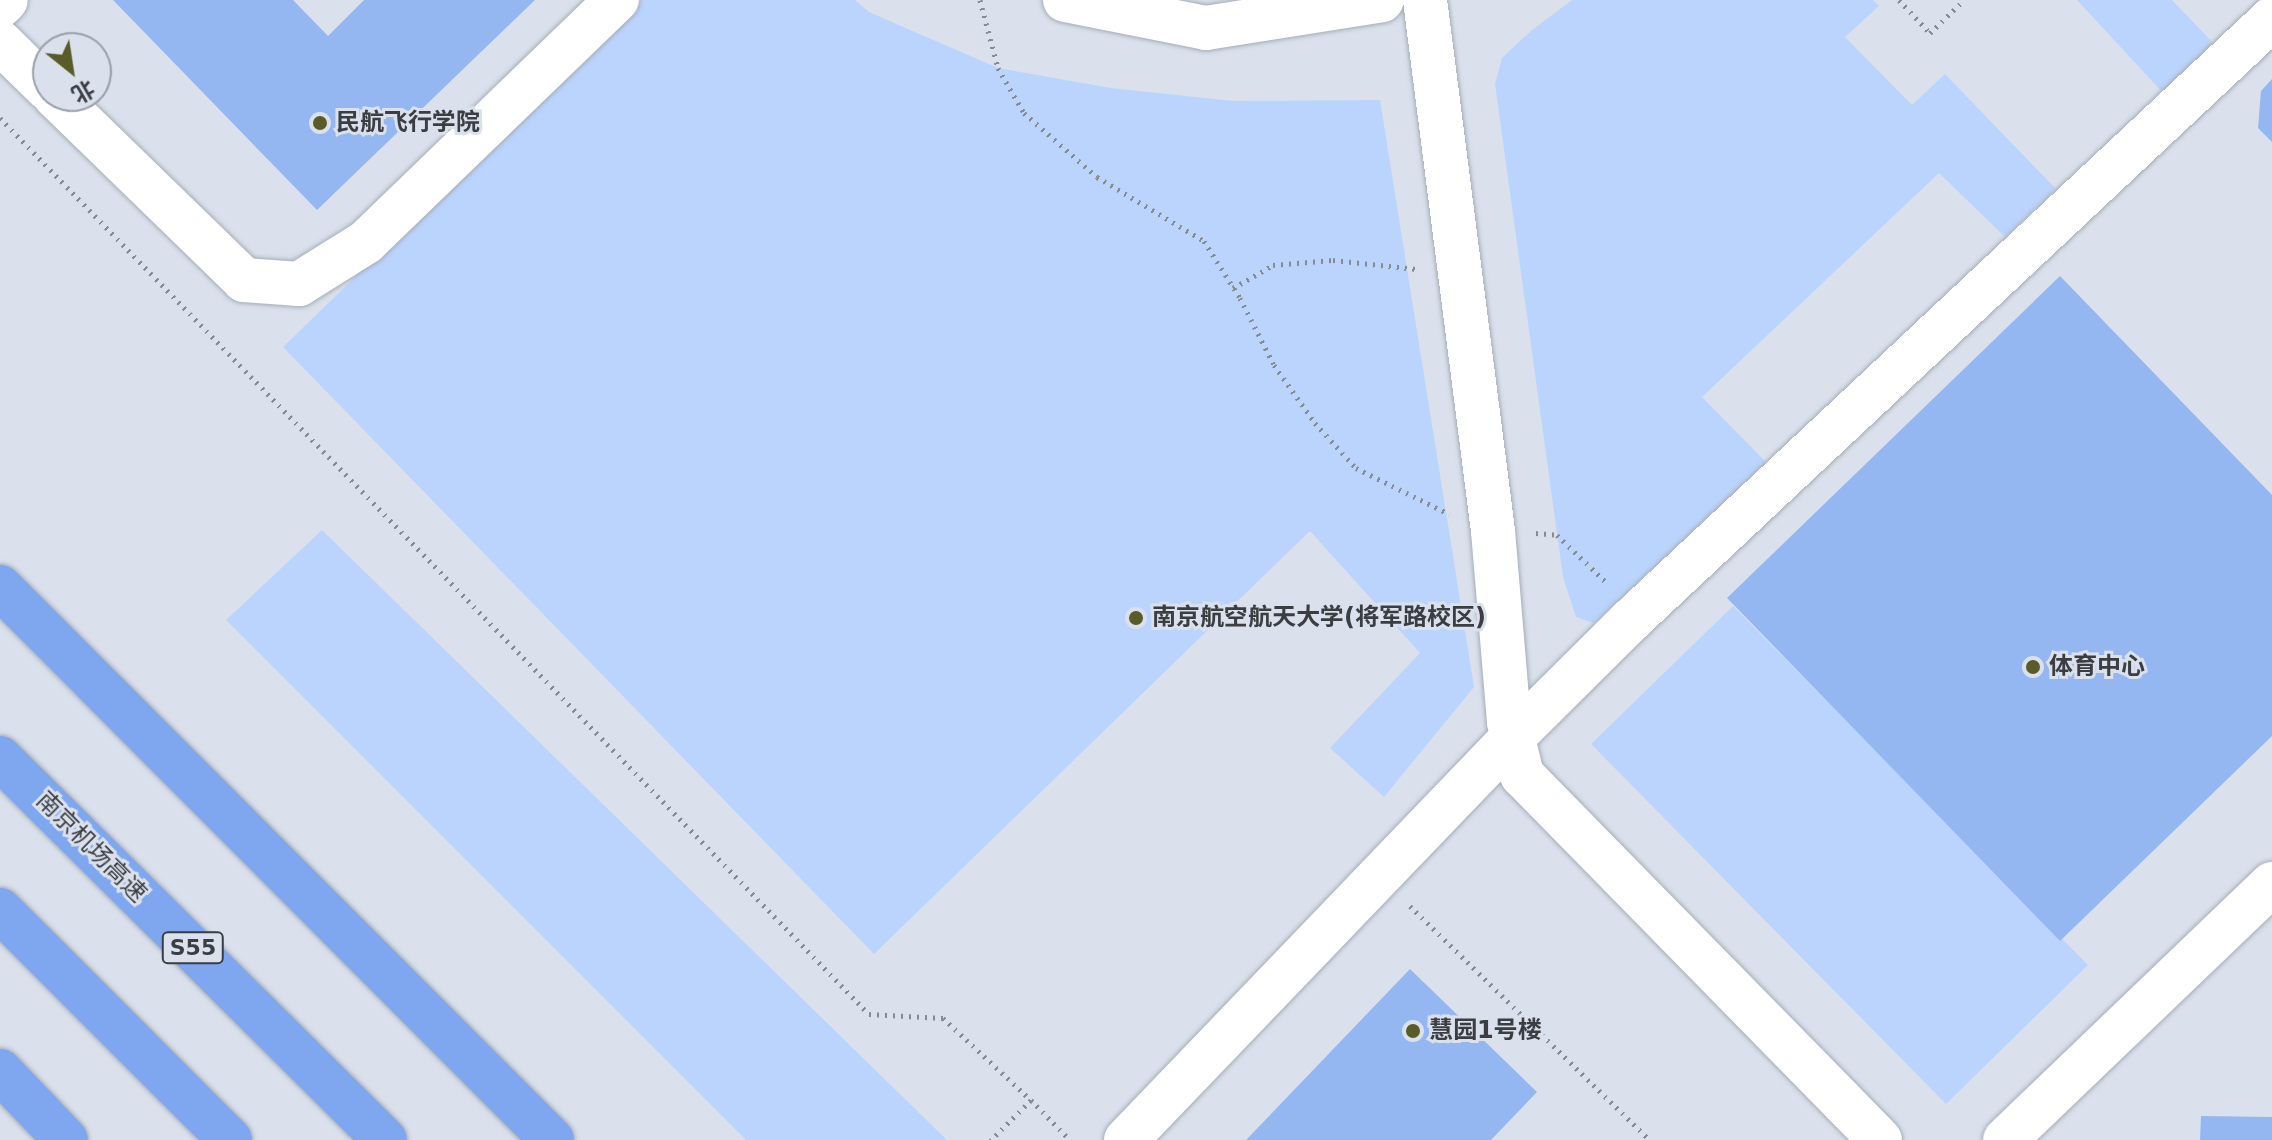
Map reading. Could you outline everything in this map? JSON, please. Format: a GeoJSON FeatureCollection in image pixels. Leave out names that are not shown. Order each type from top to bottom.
{"type":"FeatureCollection","features":[{"type":"Feature","properties":{"kind":"highway"},"geometry":{"type":"LineString","coordinates":[[0,587],[552,1140]]}},
{"type":"Feature","properties":{"kind":"highway","name":"南京机场高速"},"geometry":{"type":"LineString","coordinates":[[0,758],[385,1140]]}},
{"type":"Feature","properties":{"kind":"highway"},"geometry":{"type":"LineString","coordinates":[[0,910],[230,1140]]}},
{"type":"Feature","properties":{"kind":"highway"},"geometry":{"type":"LineString","coordinates":[[0,1071],[66,1140]]}},
{"type":"Feature","properties":{"kind":"lane"},"geometry":{"type":"LineString","coordinates":[[0,6],[6,0]]}},
{"type":"Feature","properties":{"kind":"lane"},"geometry":{"type":"LineString","coordinates":[[71,112],[244,280],[299,284],[366,242],[617,0]]}},
{"type":"Feature","properties":{"kind":"lane"},"geometry":{"type":"LineString","coordinates":[[1065,0],[1206,28],[1382,0]]}},
{"type":"Feature","properties":{"kind":"lane"},"geometry":{"type":"LineString","coordinates":[[1425,0],[1493,531],[1512,738],[1522,775],[1880,1140]]}},
{"type":"Feature","properties":{"kind":"lane"},"geometry":{"type":"LineString","coordinates":[[1126,1140],[1512,738],[1631,620],[2272,19]]}},
{"type":"Feature","properties":{"kind":"lane"},"geometry":{"type":"LineString","coordinates":[[0,42],[32,73]]}},
{"type":"Feature","properties":{"kind":"lane"},"geometry":{"type":"LineString","coordinates":[[2005,1140],[2272,884]]}},
{"type":"Feature","properties":{"kind":"path"},"geometry":{"type":"LineString","coordinates":[[980,0],[998,68],[1024,113],[1097,177],[1204,241],[1274,365],[1315,423],[1356,468],[1428,506],[1493,531],[1557,535],[1622,598],[1631,620]]}},
{"type":"Feature","properties":{"kind":"path"},"geometry":{"type":"LineString","coordinates":[[1899,0],[1930,33],[1964,0]]}},
{"type":"Feature","properties":{"kind":"path"},"geometry":{"type":"LineString","coordinates":[[0,118],[869,1014],[943,1018],[1070,1140]]}},
{"type":"Feature","properties":{"kind":"path"},"geometry":{"type":"LineString","coordinates":[[1233,288],[1273,265],[1318,261],[1459,269]]}},
{"type":"Feature","properties":{"kind":"path"},"geometry":{"type":"LineString","coordinates":[[1379,876],[1650,1140]]}},
{"type":"Feature","properties":{"kind":"path"},"geometry":{"type":"LineString","coordinates":[[991,1140],[1031,1100]]}},
{"type":"Feature","properties":{"kind":"shaded area"},"geometry":{"type":"Polygon","coordinates":[[[641,0],[855,0],[869,12],[998,68],[1111,88],[1233,101],[1380,100],[1474,687],[1384,797],[1330,748],[1420,653],[1310,531],[874,954],[283,347],[641,0]]]}},
{"type":"Feature","properties":{"kind":"shaded area"},"geometry":{"type":"Polygon","coordinates":[[[1572,0],[1873,0],[1879,6],[1845,37],[1912,105],[1945,74],[2056,189],[2005,237],[1939,173],[1702,397],[1767,463],[1594,623],[1576,617],[1563,577],[1495,84],[1502,58],[1532,30],[1572,0]]]}},
{"type":"Feature","properties":{"kind":"shaded area"},"geometry":{"type":"Polygon","coordinates":[[[2077,0],[2172,0],[2215,45],[2164,94],[2077,0]]]}},
{"type":"Feature","properties":{"kind":"shaded area"},"geometry":{"type":"Polygon","coordinates":[[[322,530],[947,1140],[746,1140],[226,620],[322,530]]]}},
{"type":"Feature","properties":{"kind":"shaded area"},"geometry":{"type":"Polygon","coordinates":[[[1733,606],[2088,965],[1946,1104],[1591,744],[1733,606]]]}},
{"type":"Feature","properties":{"kind":"building","name":"民航飞行学院"},"geometry":{"type":"Polygon","coordinates":[[[113,0],[293,0],[328,36],[364,0],[535,0],[317,210],[113,0]]]}},
{"type":"Feature","properties":{"kind":"building"},"geometry":{"type":"Polygon","coordinates":[[[2272,79],[2272,142],[2258,128],[2261,91],[2272,79]]]}},
{"type":"Feature","properties":{"kind":"building","name":"体育中心"},"geometry":{"type":"Polygon","coordinates":[[[2060,276],[2272,495],[2272,736],[2060,941],[1727,598],[2060,276]]]}},
{"type":"Feature","properties":{"kind":"building","name":"慧园1号楼"},"geometry":{"type":"Polygon","coordinates":[[[1410,969],[1537,1092],[1491,1140],[1246,1140],[1410,969]]]}},
{"type":"Feature","properties":{"kind":"building"},"geometry":{"type":"Polygon","coordinates":[[[2201,1116],[2272,1117],[2272,1140],[2200,1140],[2201,1116]]]}},
{"type":"Feature","properties":{"kind":"place","name":"民航飞行学院"},"geometry":{"type":"Point","coordinates":[320,123]}},
{"type":"Feature","properties":{"kind":"place","name":"南京航空航天大学(将军路校区)"},"geometry":{"type":"Point","coordinates":[1136,618]}},
{"type":"Feature","properties":{"kind":"place","name":"体育中心"},"geometry":{"type":"Point","coordinates":[2033,667]}},
{"type":"Feature","properties":{"kind":"place","name":"慧园1号楼"},"geometry":{"type":"Point","coordinates":[1413,1031]}}]}
